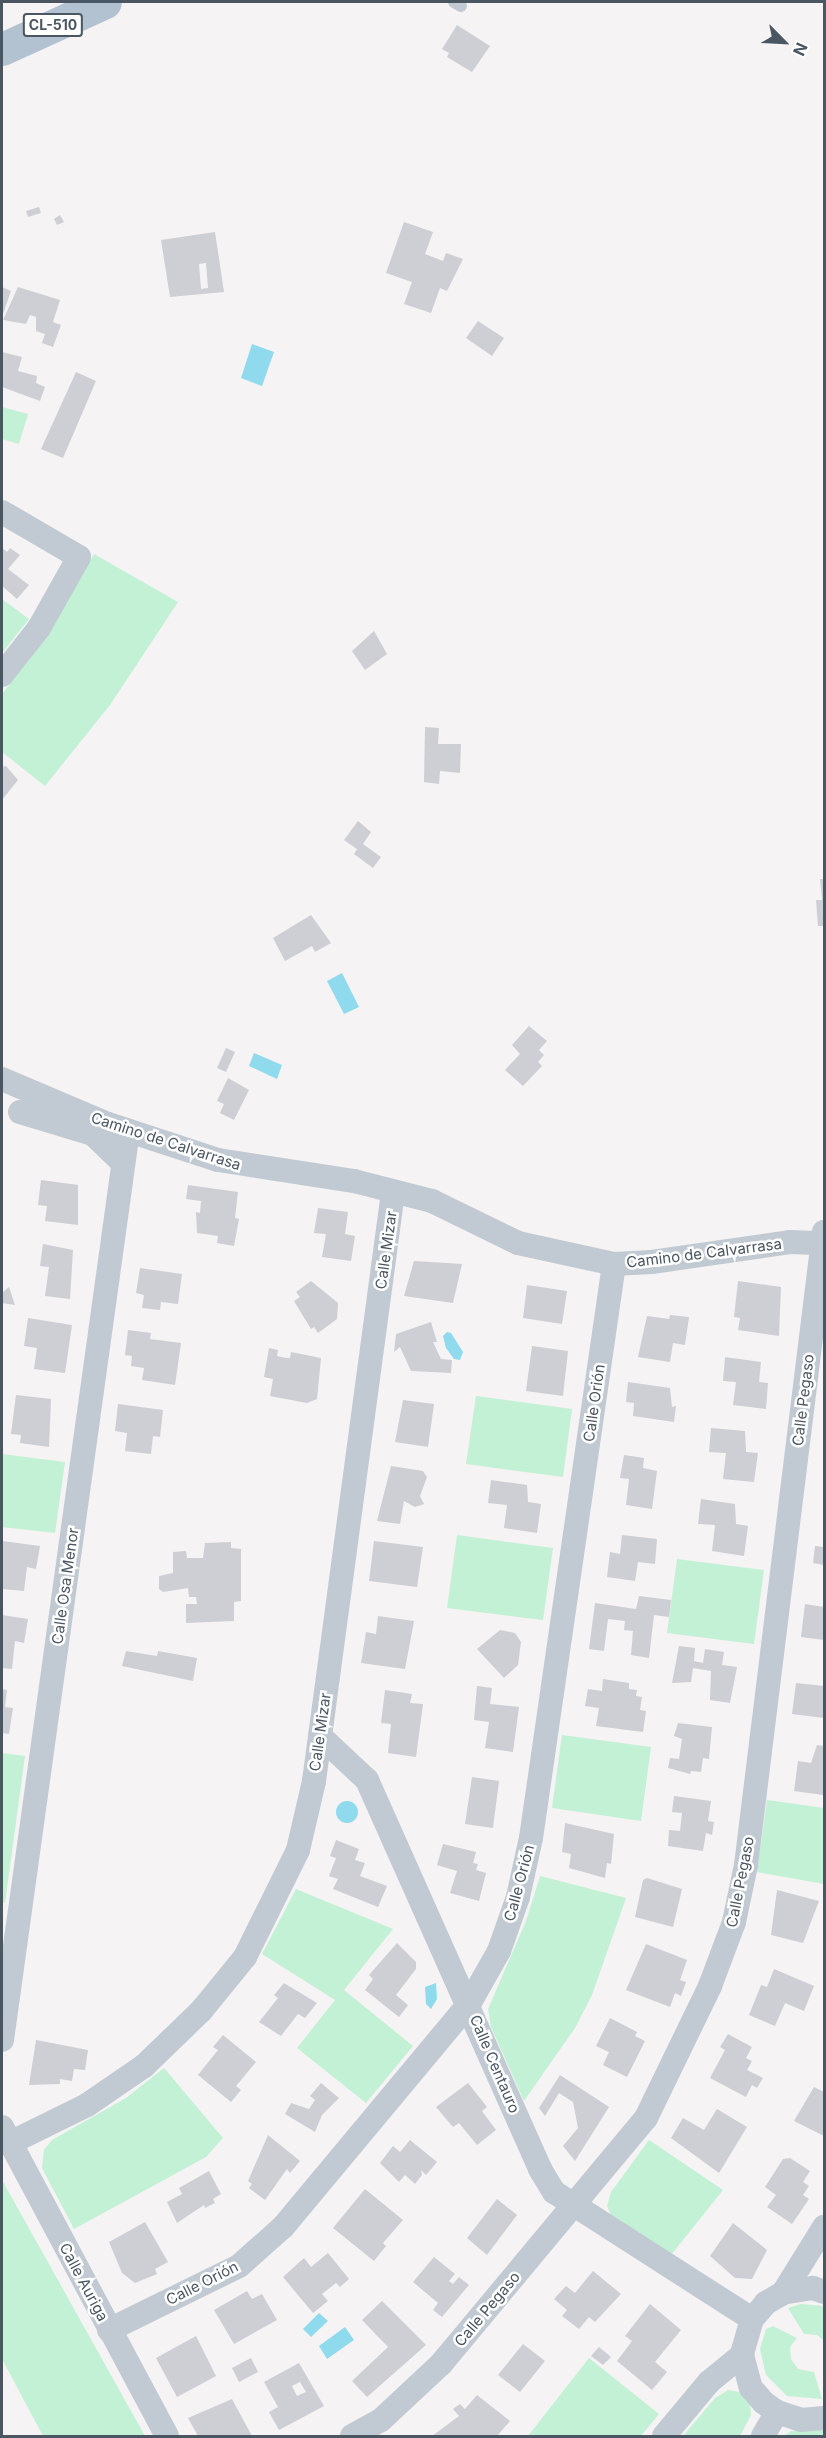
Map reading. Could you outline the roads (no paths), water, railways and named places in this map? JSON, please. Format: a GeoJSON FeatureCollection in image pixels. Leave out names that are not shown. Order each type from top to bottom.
{"type":"FeatureCollection","features":[{"type":"Feature","properties":{"kind":"main road","name":"CL-510"},"geometry":{"type":"LineString","coordinates":[[2,49],[105,2]]}},
{"type":"Feature","properties":{"kind":"street"},"geometry":{"type":"LineString","coordinates":[[2,512],[79,557],[39,628],[2,675]]}},
{"type":"Feature","properties":{"kind":"street","name":"Camino de Calvarrasa"},"geometry":{"type":"LineString","coordinates":[[2,1079],[79,1119],[249,1167],[354,1181],[432,1201],[518,1243],[614,1264],[652,1262],[824,1239]]}},
{"type":"Feature","properties":{"kind":"street"},"geometry":{"type":"LineString","coordinates":[[11,1117],[53,1113],[79,1119],[122,1162]]}},
{"type":"Feature","properties":{"kind":"street","name":"Calle Osa Menor"},"geometry":{"type":"LineString","coordinates":[[2,2040],[128,1131]]}},
{"type":"Feature","properties":{"kind":"street","name":"Calle Mizar"},"geometry":{"type":"LineString","coordinates":[[6,2135],[87,2105],[144,2066],[201,2011],[245,1957],[298,1850],[320,1736],[393,1192]]}},
{"type":"Feature","properties":{"kind":"street","name":"Calle Pegaso"},"geometry":{"type":"LineString","coordinates":[[352,2436],[381,2420],[441,2364],[646,2118],[710,1986],[734,1922],[747,1854],[824,1239]]}},
{"type":"Feature","properties":{"kind":"street","name":"Calle Orión"},"geometry":{"type":"LineString","coordinates":[[109,2330],[239,2266],[283,2227],[470,2004],[500,1951],[518,1897],[531,1838],[614,1264]]}},
{"type":"Feature","properties":{"kind":"street","name":"Calle Centauro"},"geometry":{"type":"LineString","coordinates":[[320,1736],[367,1780],[470,2004],[540,2169],[554,2192],[752,2319]]}},
{"type":"Feature","properties":{"kind":"street","name":"Calle Auriga"},"geometry":{"type":"LineString","coordinates":[[6,2135],[167,2436]]}},
{"type":"Feature","properties":{"kind":"street"},"geometry":{"type":"LineString","coordinates":[[825,2227],[783,2293],[752,2319],[742,2355],[752,2388],[777,2412],[801,2420],[825,2418]]}},
{"type":"Feature","properties":{"kind":"street"},"geometry":{"type":"LineString","coordinates":[[783,2293],[813,2288],[825,2292]]}},
{"type":"Feature","properties":{"kind":"street"},"geometry":{"type":"LineString","coordinates":[[664,2436],[709,2382],[742,2355]]}},
{"type":"Feature","properties":{"kind":"street"},"geometry":{"type":"LineString","coordinates":[[764,2436],[777,2412]]}},
{"type":"Feature","properties":{"kind":"water"},"geometry":{"type":"Polygon","coordinates":[[[252,344],[274,352],[262,386],[241,378],[252,344]]]}},
{"type":"Feature","properties":{"kind":"water"},"geometry":{"type":"Polygon","coordinates":[[[342,973],[359,1007],[344,1014],[327,981],[342,973]]]}},
{"type":"Feature","properties":{"kind":"water"},"geometry":{"type":"Polygon","coordinates":[[[254,1053],[282,1065],[277,1079],[249,1066],[254,1053]]]}},
{"type":"Feature","properties":{"kind":"water"},"geometry":{"type":"Polygon","coordinates":[[[447,1332],[451,1333],[463,1352],[460,1360],[454,1359],[446,1348],[443,1336],[447,1332]]]}},
{"type":"Feature","properties":{"kind":"water"},"geometry":{"type":"Polygon","coordinates":[[[347,1801],[355,1804],[358,1812],[355,1820],[347,1823],[339,1820],[336,1812],[339,1804],[347,1801]]]}},
{"type":"Feature","properties":{"kind":"water"},"geometry":{"type":"Polygon","coordinates":[[[436,1983],[437,1999],[431,2009],[426,2004],[425,1987],[436,1983]]]}},
{"type":"Feature","properties":{"kind":"water"},"geometry":{"type":"Polygon","coordinates":[[[319,2313],[328,2321],[311,2337],[303,2329],[319,2313]]]}},
{"type":"Feature","properties":{"kind":"water"},"geometry":{"type":"Polygon","coordinates":[[[345,2327],[354,2340],[327,2359],[319,2346],[345,2327]]]}}]}
